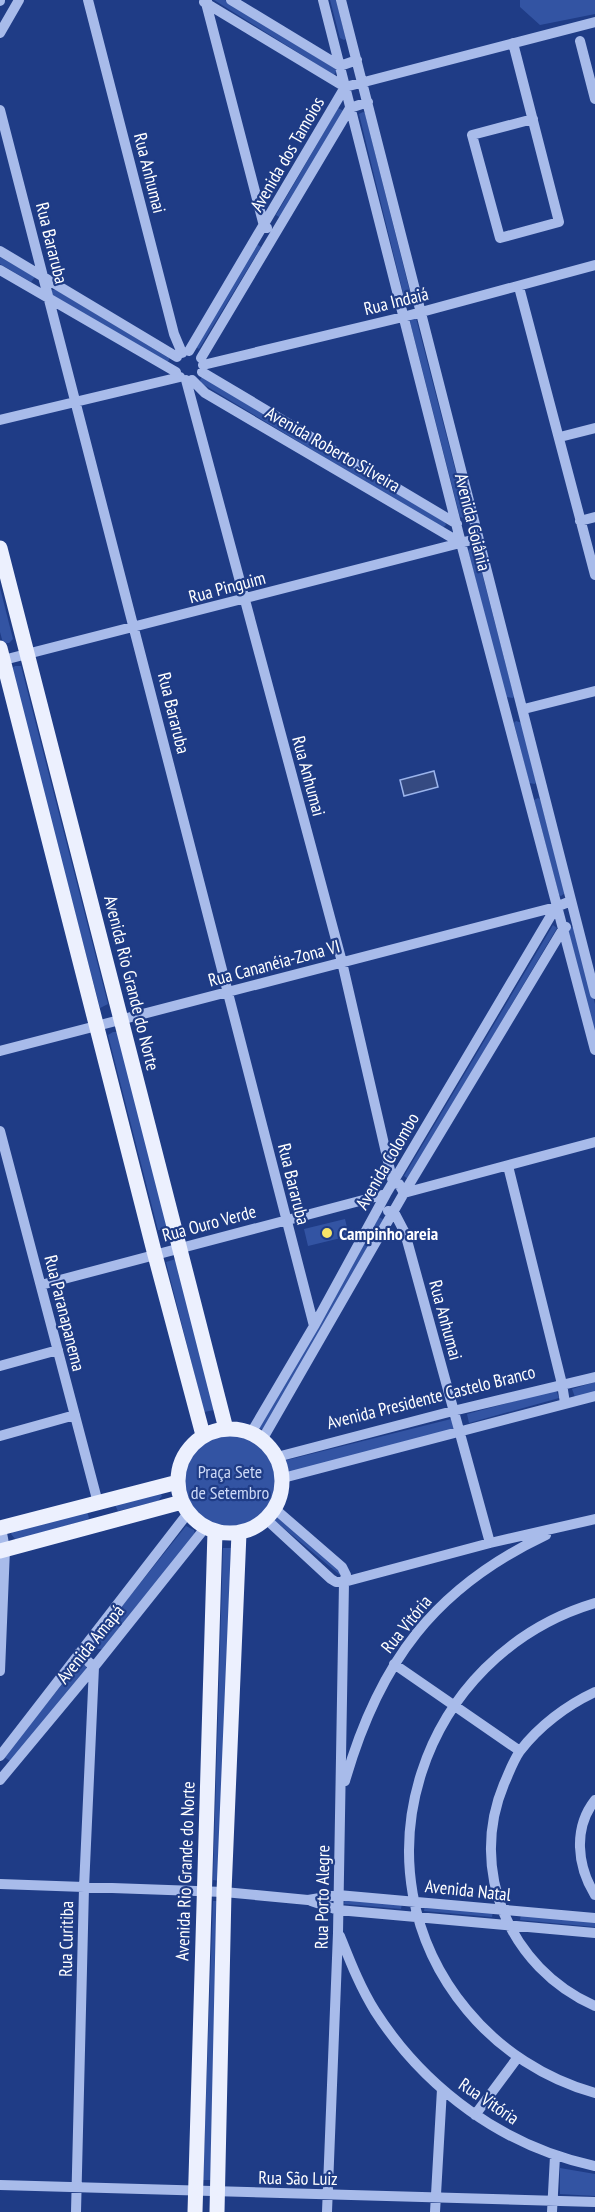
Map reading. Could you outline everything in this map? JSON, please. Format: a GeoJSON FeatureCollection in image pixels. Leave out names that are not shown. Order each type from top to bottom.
{"type":"FeatureCollection","features":[{"type":"Feature","properties":{"kind":"main road","name":"Avenida Rio Grande do Norte"},"geometry":{"type":"LineString","coordinates":[[0,548],[225,1429]]}},
{"type":"Feature","properties":{"kind":"main road"},"geometry":{"type":"LineString","coordinates":[[1,657],[155,1255],[204,1435]]}},
{"type":"Feature","properties":{"kind":"main road"},"geometry":{"type":"LineString","coordinates":[[225,1429],[257,1436],[277,1457],[283,1478],[281,1495],[270,1514],[249,1530],[239,1533],[210,1530],[185,1508],[178,1482],[178,1473],[184,1455],[204,1435],[225,1429]]}},
{"type":"Feature","properties":{"kind":"main road"},"geometry":{"type":"LineString","coordinates":[[1,1528],[178,1482]]}},
{"type":"Feature","properties":{"kind":"main road"},"geometry":{"type":"LineString","coordinates":[[98,1503],[103,1522]]}},
{"type":"Feature","properties":{"kind":"main road"},"geometry":{"type":"LineString","coordinates":[[3,1550],[103,1522],[185,1508]]}},
{"type":"Feature","properties":{"kind":"main road","name":"Avenida Rio Grande do Norte"},"geometry":{"type":"LineString","coordinates":[[195,2212],[210,1530]]}},
{"type":"Feature","properties":{"kind":"main road"},"geometry":{"type":"LineString","coordinates":[[217,2212],[224,1892],[239,1533]]}},
{"type":"Feature","properties":{"kind":"street"},"geometry":{"type":"LineString","coordinates":[[0,33],[19,0]]}},
{"type":"Feature","properties":{"kind":"street","name":"Rua Anhumai"},"geometry":{"type":"LineString","coordinates":[[88,0],[174,334],[183,353]]}},
{"type":"Feature","properties":{"kind":"street"},"geometry":{"type":"LineString","coordinates":[[231,0],[340,66],[357,60]]}},
{"type":"Feature","properties":{"kind":"street","name":"Avenida Goiânia"},"geometry":{"type":"LineString","coordinates":[[323,0],[461,543],[595,1050]]}},
{"type":"Feature","properties":{"kind":"street","name":"Avenida Goiânia"},"geometry":{"type":"LineString","coordinates":[[341,0],[595,994]]}},
{"type":"Feature","properties":{"kind":"street"},"geometry":{"type":"LineString","coordinates":[[205,1],[264,226],[275,233]]}},
{"type":"Feature","properties":{"kind":"street","name":"Avenida dos Tamoios"},"geometry":{"type":"LineString","coordinates":[[183,353],[264,226],[345,87],[205,1]]}},
{"type":"Feature","properties":{"kind":"street"},"geometry":{"type":"LineString","coordinates":[[345,87],[595,22]]}},
{"type":"Feature","properties":{"kind":"street"},"geometry":{"type":"LineString","coordinates":[[580,41],[595,99]]}},
{"type":"Feature","properties":{"kind":"street"},"geometry":{"type":"LineString","coordinates":[[513,43],[559,222],[500,238],[472,135],[532,119]]}},
{"type":"Feature","properties":{"kind":"street"},"geometry":{"type":"LineString","coordinates":[[350,108],[368,102]]}},
{"type":"Feature","properties":{"kind":"street","name":"Avenida dos Tamoios"},"geometry":{"type":"LineString","coordinates":[[202,365],[275,233],[350,108]]}},
{"type":"Feature","properties":{"kind":"street","name":"Rua Bararuba"},"geometry":{"type":"LineString","coordinates":[[0,110],[314,1326]]}},
{"type":"Feature","properties":{"kind":"street"},"geometry":{"type":"LineString","coordinates":[[0,251],[183,353],[196,353],[202,365],[198,377],[183,377],[75,400],[0,420]]}},
{"type":"Feature","properties":{"kind":"street","name":"Rua Indaiá"},"geometry":{"type":"LineString","coordinates":[[202,365],[594,268]]}},
{"type":"Feature","properties":{"kind":"street","name":"Avenida Roberto Silveira"},"geometry":{"type":"LineString","coordinates":[[0,270],[461,543]]}},
{"type":"Feature","properties":{"kind":"street"},"geometry":{"type":"LineString","coordinates":[[519,287],[595,575]]}},
{"type":"Feature","properties":{"kind":"street"},"geometry":{"type":"LineString","coordinates":[[183,353],[174,364],[183,377]]}},
{"type":"Feature","properties":{"kind":"street","name":"Avenida Roberto Silveira"},"geometry":{"type":"LineString","coordinates":[[202,365],[457,524]]}},
{"type":"Feature","properties":{"kind":"street","name":"Rua Anhumai"},"geometry":{"type":"LineString","coordinates":[[183,377],[342,962],[393,1183]]}},
{"type":"Feature","properties":{"kind":"street"},"geometry":{"type":"LineString","coordinates":[[560,437],[595,428]]}},
{"type":"Feature","properties":{"kind":"street"},"geometry":{"type":"LineString","coordinates":[[580,521],[595,517]]}},
{"type":"Feature","properties":{"kind":"street"},"geometry":{"type":"LineString","coordinates":[[457,524],[473,521]]}},
{"type":"Feature","properties":{"kind":"street","name":"Rua Pinguim"},"geometry":{"type":"LineString","coordinates":[[1,657],[28,655],[477,539]]}},
{"type":"Feature","properties":{"kind":"street"},"geometry":{"type":"LineString","coordinates":[[507,713],[516,718],[522,714],[524,709],[595,691]]}},
{"type":"Feature","properties":{"kind":"street"},"geometry":{"type":"LineString","coordinates":[[527,794],[543,790]]}},
{"type":"Feature","properties":{"kind":"street","name":"Rua Cananéia-Zona VI"},"geometry":{"type":"LineString","coordinates":[[0,1051],[556,907],[570,901]]}},
{"type":"Feature","properties":{"kind":"street","name":"Avenida Colombo"},"geometry":{"type":"LineString","coordinates":[[257,1436],[383,1199],[556,907]]}},
{"type":"Feature","properties":{"kind":"street"},"geometry":{"type":"LineString","coordinates":[[563,929],[576,921]]}},
{"type":"Feature","properties":{"kind":"street","name":"Avenida Colombo"},"geometry":{"type":"LineString","coordinates":[[257,1436],[563,929]]}},
{"type":"Feature","properties":{"kind":"street","name":"Rua Paranapanema"},"geometry":{"type":"LineString","coordinates":[[0,1131],[3,1153],[41,1285],[98,1503]]}},
{"type":"Feature","properties":{"kind":"street"},"geometry":{"type":"LineString","coordinates":[[393,1183],[399,1184],[404,1193],[595,1142]]}},
{"type":"Feature","properties":{"kind":"street"},"geometry":{"type":"LineString","coordinates":[[508,1166],[565,1403]]}},
{"type":"Feature","properties":{"kind":"street"},"geometry":{"type":"LineString","coordinates":[[383,1199],[386,1210],[394,1212]]}},
{"type":"Feature","properties":{"kind":"street","name":"Rua Ouro Verde"},"geometry":{"type":"LineString","coordinates":[[41,1285],[285,1219],[383,1199]]}},
{"type":"Feature","properties":{"kind":"street","name":"Rua Anhumai"},"geometry":{"type":"LineString","coordinates":[[394,1212],[405,1233],[490,1543]]}},
{"type":"Feature","properties":{"kind":"street"},"geometry":{"type":"LineString","coordinates":[[0,1366],[58,1350]]}},
{"type":"Feature","properties":{"kind":"street","name":"Avenida Presidente Castelo Branco"},"geometry":{"type":"LineString","coordinates":[[277,1457],[595,1377]]}},
{"type":"Feature","properties":{"kind":"street"},"geometry":{"type":"LineString","coordinates":[[283,1478],[595,1396]]}},
{"type":"Feature","properties":{"kind":"street"},"geometry":{"type":"LineString","coordinates":[[0,1436],[75,1415]]}},
{"type":"Feature","properties":{"kind":"street","name":"Avenida Amapá"},"geometry":{"type":"LineString","coordinates":[[0,1755],[79,1653],[185,1508]]}},
{"type":"Feature","properties":{"kind":"street"},"geometry":{"type":"LineString","coordinates":[[270,1514],[342,1567],[346,1575],[344,1582]]}},
{"type":"Feature","properties":{"kind":"street"},"geometry":{"type":"LineString","coordinates":[[270,1514],[336,1582],[344,1582],[490,1543],[595,1519]]}},
{"type":"Feature","properties":{"kind":"street","name":"Rua Vitória"},"geometry":{"type":"LineString","coordinates":[[340,1796],[363,1723],[394,1664],[436,1611],[469,1581],[528,1545],[563,1527]]}},
{"type":"Feature","properties":{"kind":"street"},"geometry":{"type":"LineString","coordinates":[[0,1671],[3,1550],[1,1528]]}},
{"type":"Feature","properties":{"kind":"street","name":"Avenida Amapá"},"geometry":{"type":"LineString","coordinates":[[0,1780],[210,1530]]}},
{"type":"Feature","properties":{"kind":"street","name":"Rua Porto Alegre"},"geometry":{"type":"LineString","coordinates":[[327,2212],[338,1933],[344,1582]]}},
{"type":"Feature","properties":{"kind":"street"},"geometry":{"type":"LineString","coordinates":[[595,1603],[545,1623],[510,1645],[480,1672],[454,1704],[430,1749],[415,1798],[410,1838],[417,1917],[432,1954],[456,1996],[488,2032],[518,2057],[550,2076],[595,2093]]}},
{"type":"Feature","properties":{"kind":"street"},"geometry":{"type":"LineString","coordinates":[[79,1653],[94,1667]]}},
{"type":"Feature","properties":{"kind":"street"},"geometry":{"type":"LineString","coordinates":[[394,1664],[520,1751]]}},
{"type":"Feature","properties":{"kind":"street","name":"Rua Curitiba"},"geometry":{"type":"LineString","coordinates":[[76,2212],[84,1888],[94,1667]]}},
{"type":"Feature","properties":{"kind":"street"},"geometry":{"type":"LineString","coordinates":[[595,1692],[573,1703],[555,1717],[520,1751],[511,1766],[496,1803],[492,1825],[491,1867],[493,1885],[502,1911],[509,1926],[528,1953],[551,1977],[595,2006]]}},
{"type":"Feature","properties":{"kind":"street"},"geometry":{"type":"LineString","coordinates":[[595,1800],[587,1810],[582,1825],[580,1846],[581,1865],[586,1881],[595,1895]]}},
{"type":"Feature","properties":{"kind":"street"},"geometry":{"type":"LineString","coordinates":[[0,1884],[224,1892],[308,1900]]}},
{"type":"Feature","properties":{"kind":"street","name":"Avenida Natal"},"geometry":{"type":"LineString","coordinates":[[308,1900],[338,1896],[595,1918]]}},
{"type":"Feature","properties":{"kind":"street","name":"Avenida Natal"},"geometry":{"type":"LineString","coordinates":[[308,1900],[338,1910],[595,1933]]}},
{"type":"Feature","properties":{"kind":"street","name":"Rua Vitória"},"geometry":{"type":"LineString","coordinates":[[338,1933],[361,1984],[384,2024],[406,2053],[442,2089],[475,2115],[514,2138],[555,2156],[595,2166]]}},
{"type":"Feature","properties":{"kind":"street"},"geometry":{"type":"LineString","coordinates":[[475,2115],[518,2057]]}},
{"type":"Feature","properties":{"kind":"street"},"geometry":{"type":"LineString","coordinates":[[435,2212],[442,2089]]}},
{"type":"Feature","properties":{"kind":"street"},"geometry":{"type":"LineString","coordinates":[[552,2207],[555,2156]]}},
{"type":"Feature","properties":{"kind":"street","name":"Rua São Luiz"},"geometry":{"type":"LineString","coordinates":[[0,2185],[436,2197],[552,2207],[595,2202]]}},
{"type":"Feature","properties":{"kind":"green space"},"geometry":{"type":"Polygon","coordinates":[[[214,0],[225,0],[337,70],[334,75],[214,0]]]}},
{"type":"Feature","properties":{"kind":"green space"},"geometry":{"type":"Polygon","coordinates":[[[330,0],[336,0],[346,39],[344,40],[340,38],[330,0]]]}},
{"type":"Feature","properties":{"kind":"green space"},"geometry":{"type":"Polygon","coordinates":[[[520,0],[595,0],[595,14],[540,25],[520,7],[520,0]]]}},
{"type":"Feature","properties":{"kind":"green space"},"geometry":{"type":"Polygon","coordinates":[[[338,108],[344,111],[281,218],[276,215],[338,108]]]}},
{"type":"Feature","properties":{"kind":"green space"},"geometry":{"type":"Polygon","coordinates":[[[363,112],[412,300],[410,303],[405,301],[359,114],[363,112]]]}},
{"type":"Feature","properties":{"kind":"green space"},"geometry":{"type":"Polygon","coordinates":[[[255,243],[261,247],[199,349],[194,346],[255,243]]]}},
{"type":"Feature","properties":{"kind":"green space"},"geometry":{"type":"Polygon","coordinates":[[[0,257],[35,277],[31,282],[0,264],[0,257]]]}},
{"type":"Feature","properties":{"kind":"green space"},"geometry":{"type":"Polygon","coordinates":[[[52,290],[56,290],[169,360],[167,362],[52,295],[52,290]]]}},
{"type":"Feature","properties":{"kind":"green space"},"geometry":{"type":"Polygon","coordinates":[[[416,318],[467,515],[466,519],[460,517],[410,322],[411,319],[416,318]]]}},
{"type":"Feature","properties":{"kind":"green space"},"geometry":{"type":"Polygon","coordinates":[[[202,377],[445,522],[446,525],[442,528],[201,383],[202,377]]]}},
{"type":"Feature","properties":{"kind":"green space"},"geometry":{"type":"Polygon","coordinates":[[[470,548],[476,550],[513,698],[506,697],[468,551],[470,548]]]}},
{"type":"Feature","properties":{"kind":"green space"},"geometry":{"type":"Polygon","coordinates":[[[0,588],[13,639],[9,643],[3,643],[0,632],[0,588]]]}},
{"type":"Feature","properties":{"kind":"green space"},"geometry":{"type":"Polygon","coordinates":[[[21,666],[108,1004],[100,1008],[11,669],[21,666]]]}},
{"type":"Feature","properties":{"kind":"green space"},"geometry":{"type":"Polygon","coordinates":[[[516,721],[522,723],[535,784],[529,783],[514,723],[516,721]]]}},
{"type":"Feature","properties":{"kind":"green space"},"geometry":{"type":"Polygon","coordinates":[[[538,798],[565,893],[561,896],[534,800],[538,798]]]}},
{"type":"Feature","properties":{"kind":"green space"},"geometry":{"type":"Polygon","coordinates":[[[553,925],[557,928],[408,1179],[404,1176],[553,925]]]}},
{"type":"Feature","properties":{"kind":"green space"},"geometry":{"type":"Polygon","coordinates":[[[572,927],[576,929],[595,1004],[595,1037],[568,929],[572,927]]]}},
{"type":"Feature","properties":{"kind":"green space"},"geometry":{"type":"Polygon","coordinates":[[[119,1032],[168,1227],[164,1230],[158,1230],[108,1035],[119,1032]]]}},
{"type":"Feature","properties":{"kind":"green space"},"geometry":{"type":"Polygon","coordinates":[[[379,1217],[384,1220],[264,1430],[259,1428],[379,1217]]]}},
{"type":"Feature","properties":{"kind":"green space","name":"Campinho areia"},"geometry":{"type":"Polygon","coordinates":[[[345,1219],[349,1236],[308,1246],[304,1229],[345,1219]]]}},
{"type":"Feature","properties":{"kind":"green space"},"geometry":{"type":"Polygon","coordinates":[[[176,1259],[214,1410],[204,1412],[166,1262],[176,1259]]]}},
{"type":"Feature","properties":{"kind":"green space"},"geometry":{"type":"Polygon","coordinates":[[[595,1382],[595,1392],[575,1397],[572,1389],[595,1382]]]}},
{"type":"Feature","properties":{"kind":"green space"},"geometry":{"type":"Polygon","coordinates":[[[556,1390],[559,1398],[469,1423],[467,1414],[556,1390]]]}},
{"type":"Feature","properties":{"kind":"green space"},"geometry":{"type":"Polygon","coordinates":[[[451,1419],[454,1430],[286,1473],[283,1461],[451,1419]]]}},
{"type":"Feature","properties":{"kind":"green space","name":"Praça Sete de Setembro"},"geometry":{"type":"Polygon","coordinates":[[[230,1436],[247,1439],[262,1449],[272,1464],[275,1481],[272,1498],[262,1513],[247,1523],[230,1526],[213,1523],[198,1513],[188,1498],[185,1481],[188,1464],[198,1449],[213,1439],[230,1436]]]}},
{"type":"Feature","properties":{"kind":"green space"},"geometry":{"type":"Polygon","coordinates":[[[161,1493],[162,1496],[158,1501],[118,1511],[115,1505],[161,1493]]]}},
{"type":"Feature","properties":{"kind":"green space"},"geometry":{"type":"Polygon","coordinates":[[[87,1511],[89,1518],[86,1520],[16,1540],[11,1534],[13,1530],[87,1511]]]}},
{"type":"Feature","properties":{"kind":"green space"},"geometry":{"type":"Polygon","coordinates":[[[277,1517],[343,1572],[340,1575],[274,1520],[277,1517]]]}},
{"type":"Feature","properties":{"kind":"green space"},"geometry":{"type":"Polygon","coordinates":[[[186,1526],[194,1530],[195,1535],[102,1649],[97,1649],[93,1642],[186,1526]]]}},
{"type":"Feature","properties":{"kind":"green space"},"geometry":{"type":"Polygon","coordinates":[[[223,1548],[231,1548],[221,1881],[213,1880],[223,1548]]]}},
{"type":"Feature","properties":{"kind":"green space"},"geometry":{"type":"Polygon","coordinates":[[[79,1663],[86,1666],[86,1670],[12,1762],[4,1757],[79,1663]]]}},
{"type":"Feature","properties":{"kind":"green space"},"geometry":{"type":"Polygon","coordinates":[[[345,1898],[402,1903],[401,1909],[344,1904],[345,1898]]]}},
{"type":"Feature","properties":{"kind":"green space"},"geometry":{"type":"Polygon","coordinates":[[[213,1901],[221,1901],[211,2180],[203,2180],[213,1901]]]}},
{"type":"Feature","properties":{"kind":"green space"},"geometry":{"type":"Polygon","coordinates":[[[425,1905],[493,1911],[492,1917],[424,1911],[425,1905]]]}},
{"type":"Feature","properties":{"kind":"green space"},"geometry":{"type":"Polygon","coordinates":[[[521,1914],[595,1921],[595,1927],[520,1920],[521,1914]]]}},
{"type":"Feature","properties":{"kind":"green space"},"geometry":{"type":"Polygon","coordinates":[[[560,2168],[595,2174],[595,2196],[560,2194],[560,2168]]]}},
{"type":"Feature","properties":{"kind":"shaded area"},"geometry":{"type":"Polygon","coordinates":[[[434,771],[438,787],[404,796],[400,780],[434,771]]]}},
{"type":"Feature","properties":{"kind":"place","name":"Campinho areia"},"geometry":{"type":"Point","coordinates":[327,1233]}}]}
